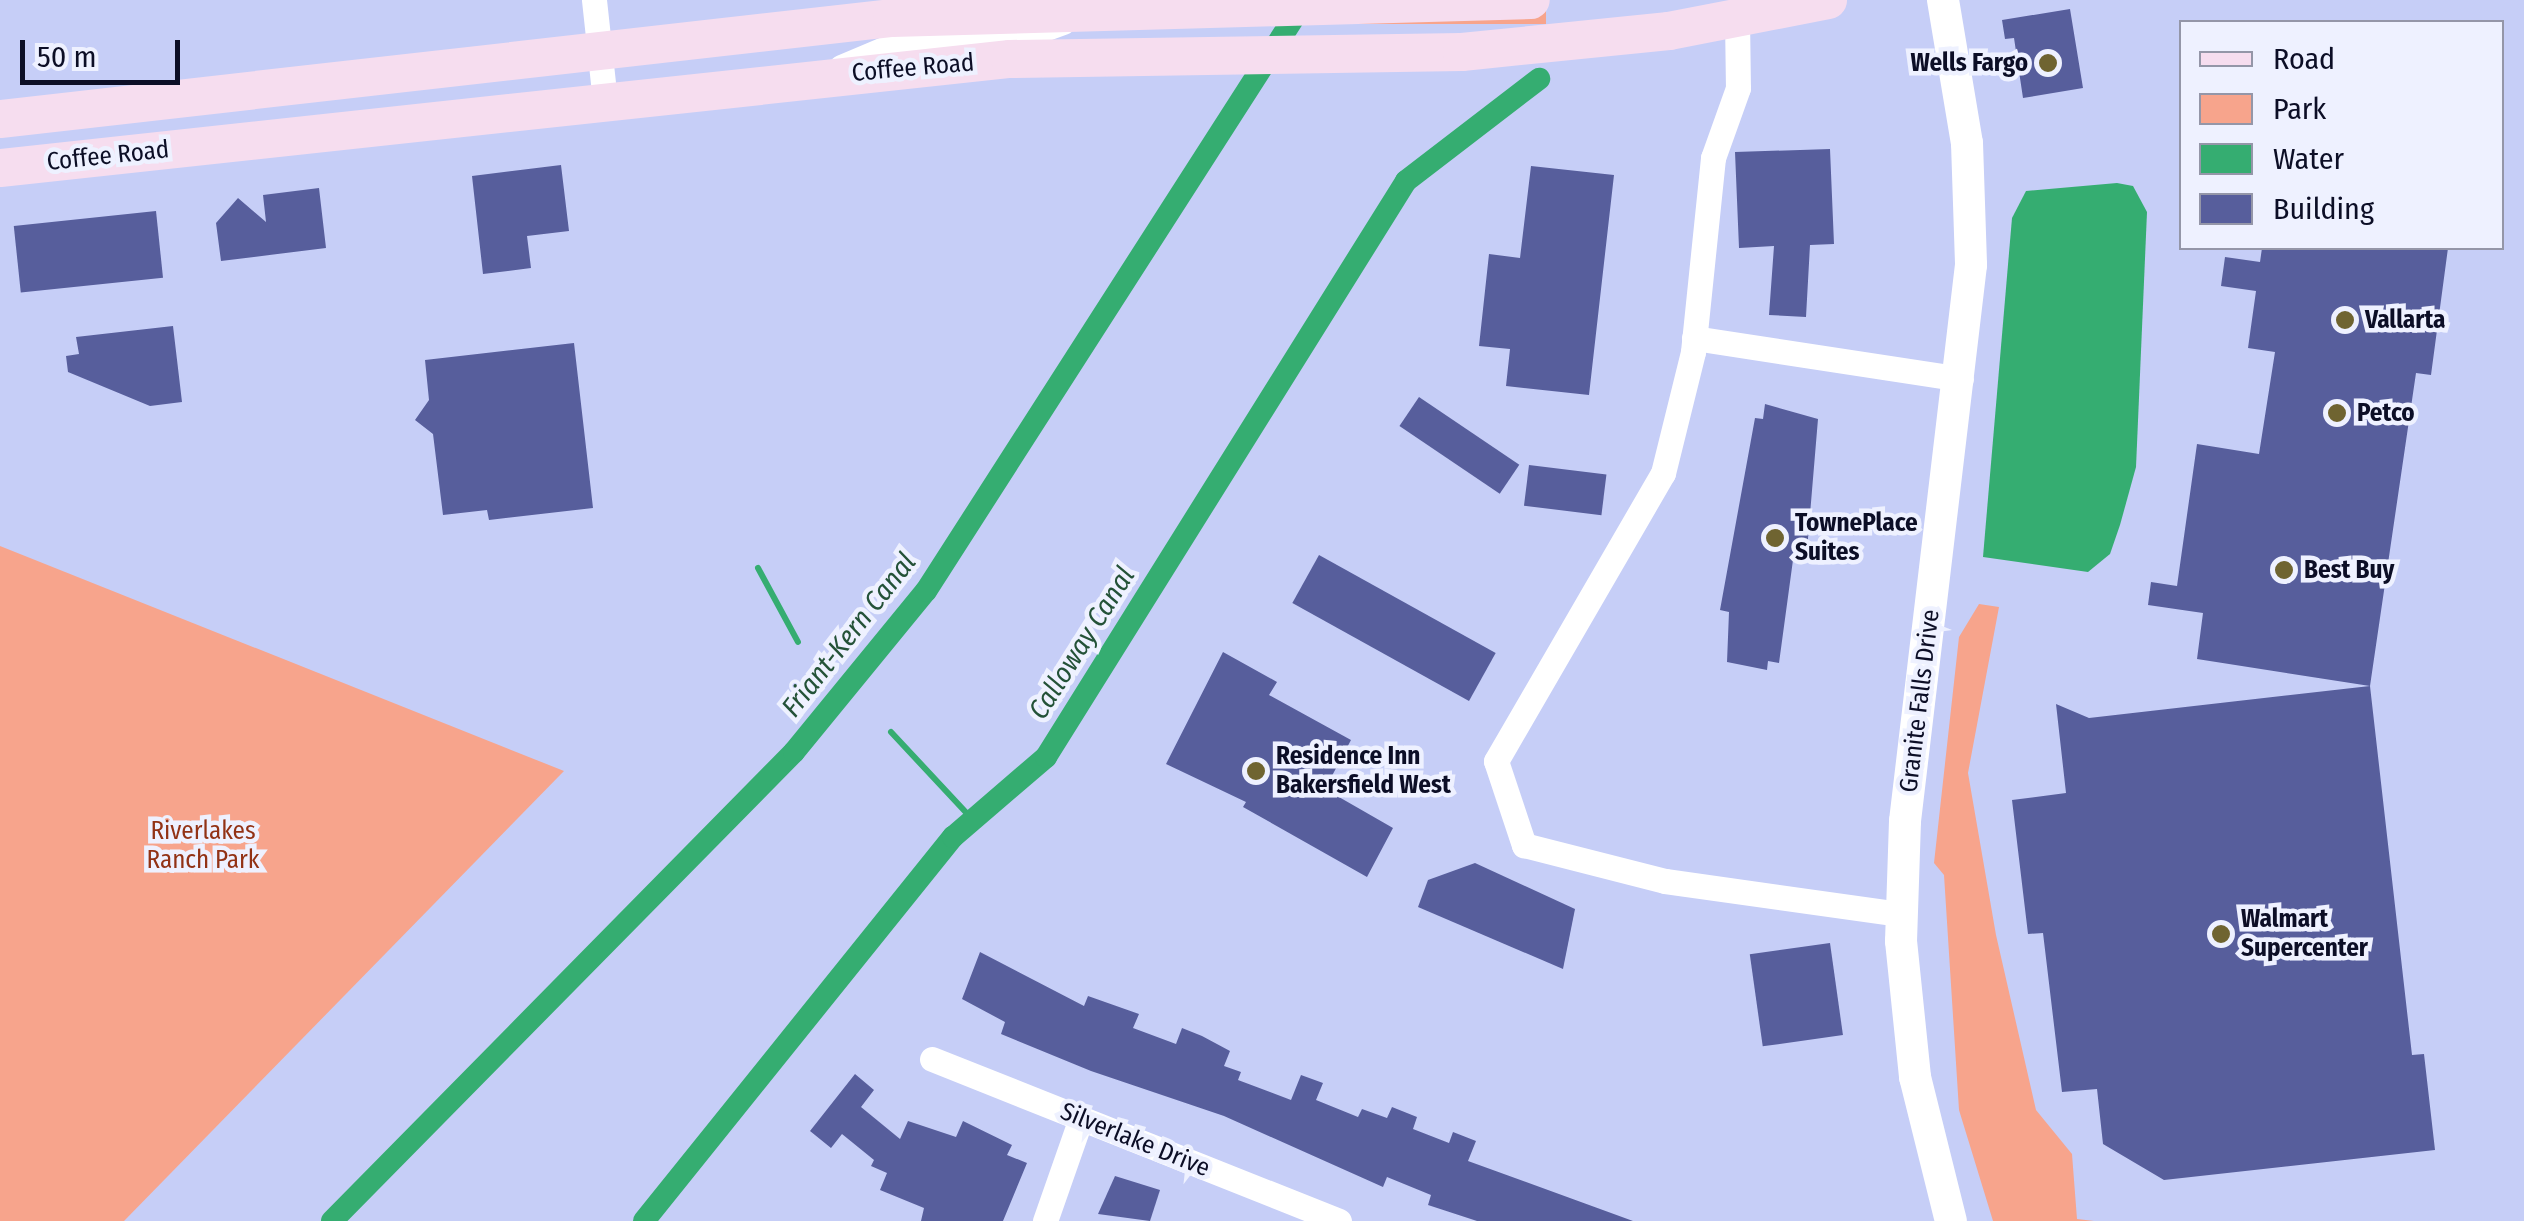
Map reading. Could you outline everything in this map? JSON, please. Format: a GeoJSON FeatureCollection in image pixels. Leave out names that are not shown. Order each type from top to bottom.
{"type":"FeatureCollection","features":[{"type":"Feature","properties":{"kind":"main road","name":"Coffee Road"},"geometry":{"type":"LineString","coordinates":[[0,119],[892,18],[1531,0]]}},
{"type":"Feature","properties":{"kind":"main road","name":"Coffee Road"},"geometry":{"type":"LineString","coordinates":[[0,168],[1010,59],[1462,52],[1737,18],[1828,0]]}},
{"type":"Feature","properties":{"kind":"street"},"geometry":{"type":"LineString","coordinates":[[594,0],[605,102]]}},
{"type":"Feature","properties":{"kind":"street","name":"Granite Falls Drive"},"geometry":{"type":"LineString","coordinates":[[1943,0],[1971,198],[1961,378],[1905,821],[1901,914],[1914,1076],[1951,1221]]}},
{"type":"Feature","properties":{"kind":"street"},"geometry":{"type":"LineString","coordinates":[[818,77],[891,46],[1030,34],[1081,10]]}},
{"type":"Feature","properties":{"kind":"street"},"geometry":{"type":"LineString","coordinates":[[1737,18],[1738,88],[1713,158],[1694,338],[1664,474],[1496,761],[1506,808],[1524,844],[1564,858],[1666,881],[1901,914]]}},
{"type":"Feature","properties":{"kind":"street"},"geometry":{"type":"LineString","coordinates":[[1694,338],[1961,378]]}},
{"type":"Feature","properties":{"kind":"street","name":"Silverlake Drive"},"geometry":{"type":"LineString","coordinates":[[932,1059],[1323,1218]]}},
{"type":"Feature","properties":{"kind":"street"},"geometry":{"type":"LineString","coordinates":[[1046,1221],[1081,1118]]}},
{"type":"Feature","properties":{"kind":"green space"},"geometry":{"type":"Polygon","coordinates":[[[1335,11],[1546,11],[1546,24],[1335,24],[1335,11]]]}},
{"type":"Feature","properties":{"kind":"green space","name":"Riverlakes Ranch Park"},"geometry":{"type":"Polygon","coordinates":[[[0,546],[564,771],[124,1221],[0,1221],[0,546]]]}},
{"type":"Feature","properties":{"kind":"green space"},"geometry":{"type":"Polygon","coordinates":[[[1979,604],[1999,607],[1968,773],[1996,935],[2036,1110],[2072,1154],[2077,1219],[2094,1221],[1993,1221],[1959,1110],[1944,875],[1934,863],[1959,637],[1979,604]]]}},
{"type":"Feature","properties":{"kind":"water"},"geometry":{"type":"Polygon","coordinates":[[[2117,183],[2133,186],[2147,212],[2136,467],[2110,554],[2088,572],[1983,557],[2012,218],[2026,191],[2117,183]]]}},
{"type":"Feature","properties":{"kind":"building","name":"Wells Fargo"},"geometry":{"type":"Polygon","coordinates":[[[2070,9],[2083,88],[2023,98],[2014,38],[2005,39],[2002,20],[2070,9]]]}},
{"type":"Feature","properties":{"kind":"building"},"geometry":{"type":"Polygon","coordinates":[[[1830,149],[1834,244],[1810,245],[1806,317],[1769,315],[1774,246],[1739,248],[1735,152],[1830,149]]]}},
{"type":"Feature","properties":{"kind":"building"},"geometry":{"type":"Polygon","coordinates":[[[561,165],[569,231],[527,236],[531,268],[483,274],[472,176],[561,165]]]}},
{"type":"Feature","properties":{"kind":"building"},"geometry":{"type":"Polygon","coordinates":[[[1531,166],[1614,175],[1589,395],[1506,386],[1510,349],[1479,346],[1489,254],[1520,258],[1531,166]]]}},
{"type":"Feature","properties":{"kind":"building"},"geometry":{"type":"Polygon","coordinates":[[[319,188],[326,248],[221,261],[216,223],[238,198],[266,222],[263,195],[319,188]]]}},
{"type":"Feature","properties":{"kind":"building"},"geometry":{"type":"Polygon","coordinates":[[[156,211],[163,278],[21,293],[14,226],[156,211]]]}},
{"type":"Feature","properties":{"kind":"building"},"geometry":{"type":"Polygon","coordinates":[[[2262,250],[2448,250],[2431,375],[2416,373],[2370,686],[2197,659],[2203,613],[2148,605],[2151,582],[2177,586],[2197,444],[2259,454],[2275,352],[2248,348],[2256,291],[2221,286],[2225,257],[2260,262],[2262,250]]]}},
{"type":"Feature","properties":{"kind":"building"},"geometry":{"type":"Polygon","coordinates":[[[173,326],[182,402],[150,406],[68,372],[66,356],[79,354],[76,337],[173,326]]]}},
{"type":"Feature","properties":{"kind":"building"},"geometry":{"type":"Polygon","coordinates":[[[574,343],[593,508],[489,520],[487,510],[443,515],[433,434],[415,420],[429,400],[425,360],[574,343]]]}},
{"type":"Feature","properties":{"kind":"building"},"geometry":{"type":"Polygon","coordinates":[[[1419,397],[1519,465],[1500,494],[1399,426],[1419,397]]]}},
{"type":"Feature","properties":{"kind":"building","name":"TownePlace Suites"},"geometry":{"type":"Polygon","coordinates":[[[1765,404],[1818,419],[1806,562],[1793,560],[1779,663],[1768,661],[1767,670],[1727,662],[1729,612],[1720,610],[1755,418],[1763,419],[1765,404]]]}},
{"type":"Feature","properties":{"kind":"building"},"geometry":{"type":"Polygon","coordinates":[[[1529,465],[1606,475],[1601,515],[1524,506],[1529,465]]]}},
{"type":"Feature","properties":{"kind":"building"},"geometry":{"type":"Polygon","coordinates":[[[1319,555],[1496,653],[1469,701],[1292,603],[1319,555]]]}},
{"type":"Feature","properties":{"kind":"building","name":"Residence Inn Bakersfield West"},"geometry":{"type":"Polygon","coordinates":[[[1223,652],[1277,682],[1269,695],[1351,740],[1325,789],[1393,828],[1367,877],[1243,807],[1246,802],[1166,764],[1223,652]]]}},
{"type":"Feature","properties":{"kind":"building","name":"Walmart Supercenter"},"geometry":{"type":"Polygon","coordinates":[[[2370,686],[2412,1055],[2424,1054],[2435,1150],[2164,1180],[2103,1144],[2097,1089],[2062,1092],[2043,933],[2028,934],[2012,800],[2066,793],[2056,704],[2089,718],[2370,686]]]}},
{"type":"Feature","properties":{"kind":"building"},"geometry":{"type":"Polygon","coordinates":[[[1475,863],[1575,909],[1563,969],[1418,907],[1428,880],[1475,863]]]}},
{"type":"Feature","properties":{"kind":"building"},"geometry":{"type":"Polygon","coordinates":[[[1830,943],[1843,1035],[1763,1046],[1750,954],[1830,943]]]}},
{"type":"Feature","properties":{"kind":"building"},"geometry":{"type":"Polygon","coordinates":[[[980,952],[1084,1006],[1088,996],[1139,1014],[1133,1028],[1176,1044],[1182,1028],[1202,1036],[1230,1051],[1224,1066],[1241,1072],[1238,1080],[1291,1100],[1301,1075],[1323,1083],[1316,1100],[1358,1117],[1362,1109],[1387,1118],[1392,1107],[1417,1117],[1413,1129],[1449,1143],[1453,1132],[1476,1141],[1468,1161],[1633,1221],[1477,1221],[1428,1205],[1431,1195],[1387,1177],[1383,1187],[1224,1116],[1091,1071],[1001,1034],[1005,1022],[962,999],[980,952]]]}},
{"type":"Feature","properties":{"kind":"building"},"geometry":{"type":"Polygon","coordinates":[[[855,1074],[874,1090],[861,1107],[900,1139],[908,1121],[956,1137],[963,1121],[1012,1145],[1007,1155],[1027,1163],[1003,1221],[921,1221],[924,1208],[880,1190],[887,1173],[871,1166],[874,1160],[842,1134],[831,1148],[810,1131],[855,1074]]]}},
{"type":"Feature","properties":{"kind":"building"},"geometry":{"type":"Polygon","coordinates":[[[1115,1176],[1160,1190],[1150,1221],[1098,1214],[1115,1176]]]}},
{"type":"Feature","properties":{"kind":"waterway","name":"Friant-Kern Canal"},"geometry":{"type":"LineString","coordinates":[[332,1221],[794,752],[926,591],[1304,2]]}},
{"type":"Feature","properties":{"kind":"waterway","name":"Calloway Canal"},"geometry":{"type":"LineString","coordinates":[[644,1221],[953,837],[1046,757],[1406,181],[1539,79]]}},
{"type":"Feature","properties":{"kind":"waterway"},"geometry":{"type":"LineString","coordinates":[[758,568],[798,642]]}},
{"type":"Feature","properties":{"kind":"waterway"},"geometry":{"type":"LineString","coordinates":[[891,732],[973,820]]}},
{"type":"Feature","properties":{"kind":"place","name":"Wells Fargo"},"geometry":{"type":"Point","coordinates":[2048,63]}},
{"type":"Feature","properties":{"kind":"place","name":"Vallarta"},"geometry":{"type":"Point","coordinates":[2345,320]}},
{"type":"Feature","properties":{"kind":"place","name":"Petco"},"geometry":{"type":"Point","coordinates":[2337,413]}},
{"type":"Feature","properties":{"kind":"place","name":"TownePlace Suites"},"geometry":{"type":"Point","coordinates":[1775,538]}},
{"type":"Feature","properties":{"kind":"place","name":"Best Buy"},"geometry":{"type":"Point","coordinates":[2284,570]}},
{"type":"Feature","properties":{"kind":"place","name":"Residence Inn Bakersfield West"},"geometry":{"type":"Point","coordinates":[1256,771]}},
{"type":"Feature","properties":{"kind":"place","name":"Walmart Supercenter"},"geometry":{"type":"Point","coordinates":[2221,934]}}]}
